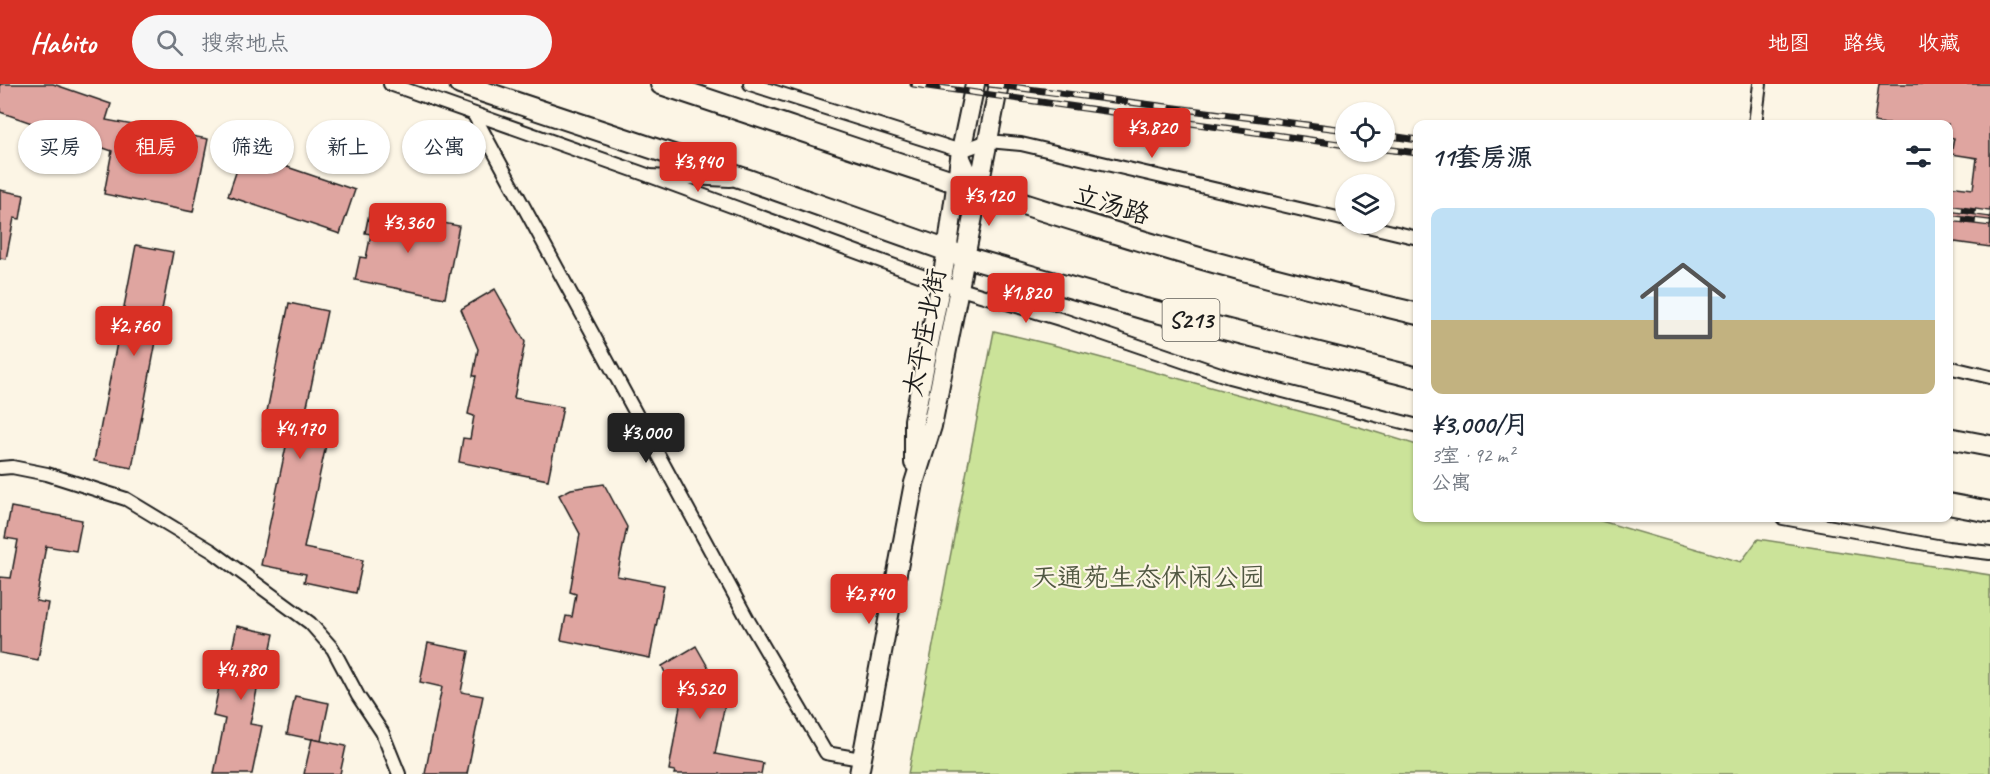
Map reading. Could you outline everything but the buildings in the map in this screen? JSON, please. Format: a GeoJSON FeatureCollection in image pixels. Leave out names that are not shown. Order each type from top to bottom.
{"type":"FeatureCollection","features":[{"type":"Feature","properties":{"kind":"main road","name":"S213"},"geometry":{"type":"LineString","coordinates":[[460,84],[748,180],[956,255],[1145,309],[1413,377]]}},
{"type":"Feature","properties":{"kind":"main road"},"geometry":{"type":"LineString","coordinates":[[661,84],[957,183]]}},
{"type":"Feature","properties":{"kind":"main road","name":"立汤路"},"geometry":{"type":"LineString","coordinates":[[957,183],[1213,262],[1413,313]]}},
{"type":"Feature","properties":{"kind":"main road"},"geometry":{"type":"LineString","coordinates":[[1953,439],[1990,446]]}},
{"type":"Feature","properties":{"kind":"main road"},"geometry":{"type":"LineString","coordinates":[[1953,505],[1990,512]]}},
{"type":"Feature","properties":{"kind":"street","name":"S213"},"geometry":{"type":"LineString","coordinates":[[390,84],[650,176],[748,180]]}},
{"type":"Feature","properties":{"kind":"street"},"geometry":{"type":"LineString","coordinates":[[750,84],[961,151],[988,141],[1021,144],[1335,217]]}},
{"type":"Feature","properties":{"kind":"street","name":"太平庄北街"},"geometry":{"type":"LineString","coordinates":[[860,767],[914,483],[932,426],[958,289],[957,183],[975,84]]}},
{"type":"Feature","properties":{"kind":"street","name":"太平庄北街"},"geometry":{"type":"LineString","coordinates":[[914,483],[914,420],[941,283],[956,255],[978,190],[999,84]]}},
{"type":"Feature","properties":{"kind":"street"},"geometry":{"type":"LineString","coordinates":[[1756,120],[1760,84]]}},
{"type":"Feature","properties":{"kind":"street"},"geometry":{"type":"LineString","coordinates":[[474,115],[748,620],[826,753],[860,767]]}},
{"type":"Feature","properties":{"kind":"street"},"geometry":{"type":"LineString","coordinates":[[961,151],[978,190]]}},
{"type":"Feature","properties":{"kind":"street"},"geometry":{"type":"LineString","coordinates":[[650,176],[958,289],[1063,320],[1229,377],[1413,425]]}},
{"type":"Feature","properties":{"kind":"street"},"geometry":{"type":"LineString","coordinates":[[1395,233],[1413,237]]}},
{"type":"Feature","properties":{"kind":"street"},"geometry":{"type":"LineString","coordinates":[[1953,368],[1990,377]]}},
{"type":"Feature","properties":{"kind":"street"},"geometry":{"type":"LineString","coordinates":[[0,468],[12,467],[48,474],[126,499],[212,551],[310,624],[333,649],[358,696],[382,732],[399,774]]}},
{"type":"Feature","properties":{"kind":"street"},"geometry":{"type":"LineString","coordinates":[[1805,522],[1941,547],[1990,553]]}},
{"type":"Feature","properties":{"kind":"green space","name":"天通苑生态休闲公园"},"geometry":{"type":"Polygon","coordinates":[[[994,331],[1359,427],[1413,444],[1413,522],[1605,522],[1741,562],[1758,539],[1990,575],[1990,774],[908,774],[994,331]]]}},
{"type":"Feature","properties":{"kind":"railway"},"geometry":{"type":"LineString","coordinates":[[913,84],[1335,143]]}},
{"type":"Feature","properties":{"kind":"railway"},"geometry":{"type":"LineString","coordinates":[[989,84],[1335,129]]}},
{"type":"Feature","properties":{"kind":"railway"},"geometry":{"type":"LineString","coordinates":[[1395,137],[1413,139]]}},
{"type":"Feature","properties":{"kind":"railway"},"geometry":{"type":"LineString","coordinates":[[1395,150],[1413,152]]}},
{"type":"Feature","properties":{"kind":"railway"},"geometry":{"type":"LineString","coordinates":[[1953,209],[1990,214]]}},
{"type":"Feature","properties":{"kind":"railway"},"geometry":{"type":"LineString","coordinates":[[1953,219],[1990,223]]}}]}
